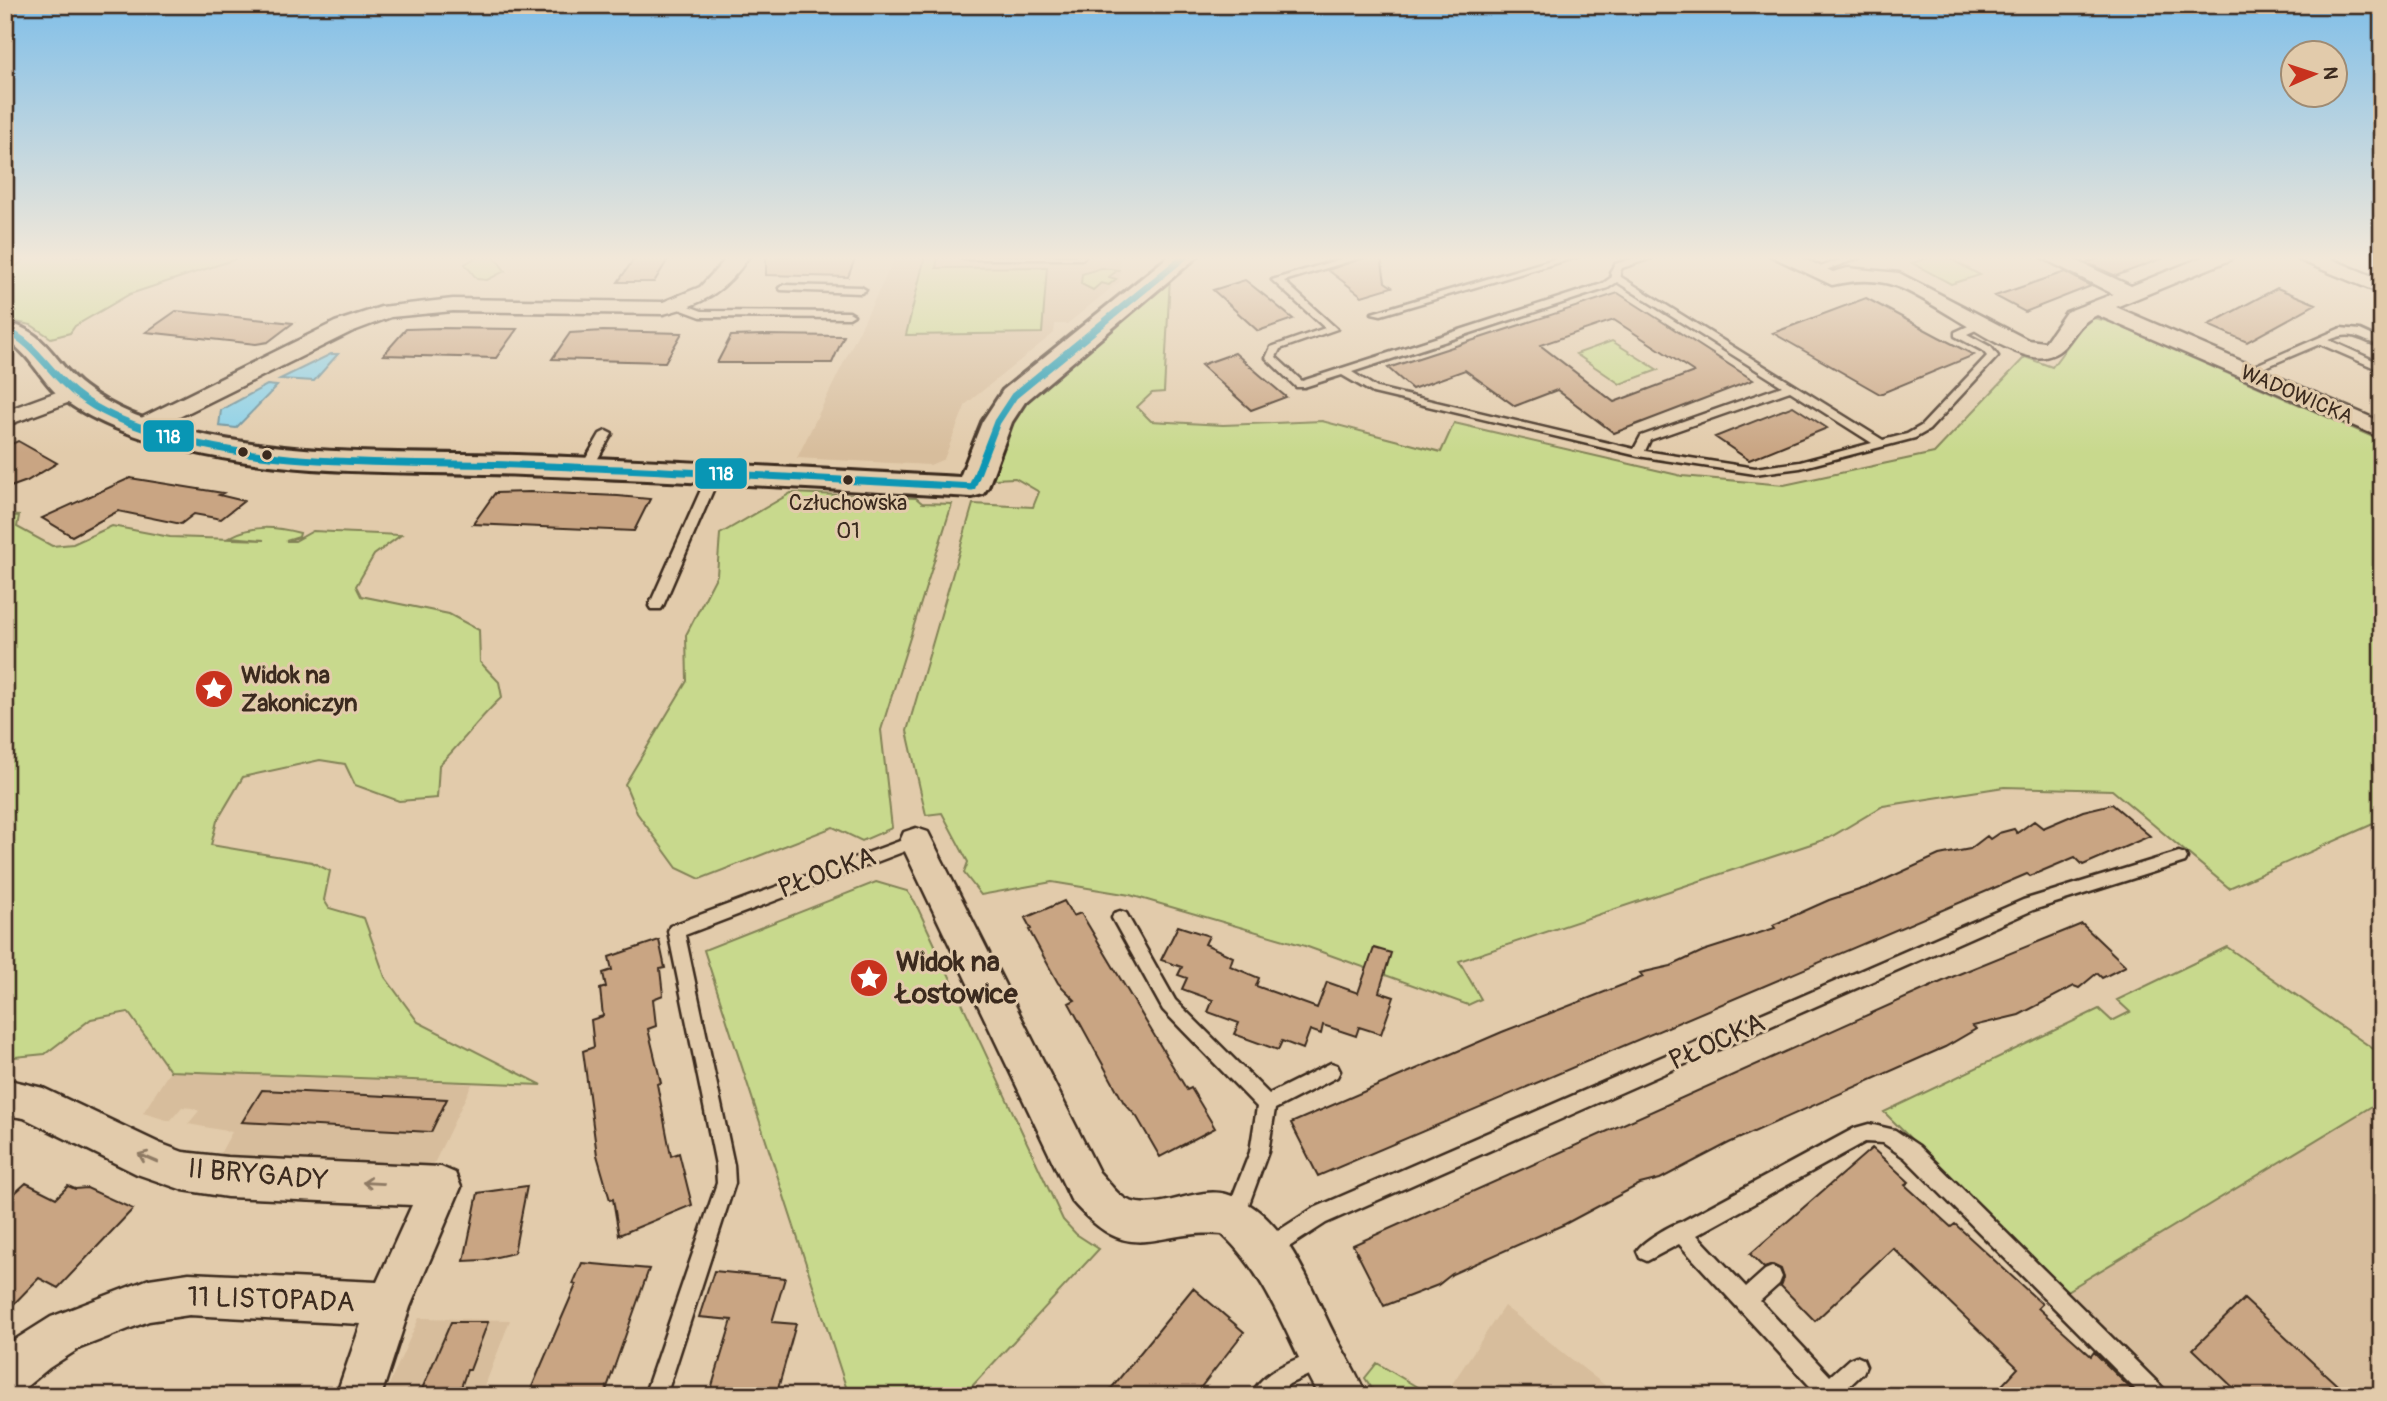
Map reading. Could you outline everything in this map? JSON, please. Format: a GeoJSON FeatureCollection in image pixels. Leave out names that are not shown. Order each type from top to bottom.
{"type":"FeatureCollection","features":[{"type":"Feature","properties":{"kind":"street"},"geometry":{"type":"LineString","coordinates":[[141,427],[359,321]]}},
{"type":"Feature","properties":{"kind":"street"},"geometry":{"type":"LineString","coordinates":[[5,330],[25,337],[73,393],[141,427],[212,447],[268,455],[587,467],[972,487],[997,422],[1014,396],[1105,321]]}},
{"type":"Feature","properties":{"kind":"street"},"geometry":{"type":"LineString","coordinates":[[1976,321],[2020,345],[2041,351],[2053,347],[2071,321]]}},
{"type":"Feature","properties":{"kind":"street","name":"WADOWICKA"},"geometry":{"type":"LineString","coordinates":[[2130,321],[2382,431]]}},
{"type":"Feature","properties":{"kind":"street"},"geometry":{"type":"LineString","coordinates":[[5,419],[73,393]]}},
{"type":"Feature","properties":{"kind":"street","name":"PŁOCKA"},"geometry":{"type":"LineString","coordinates":[[916,841],[1085,1186],[1122,1220],[1158,1222],[1201,1213],[1234,1218]]}},
{"type":"Feature","properties":{"kind":"street","name":"II BRYGADY"},"geometry":{"type":"LineString","coordinates":[[5,1097],[29,1101],[151,1160],[183,1171],[227,1177],[441,1186]]}},
{"type":"Feature","properties":{"kind":"street","name":"11 LISTOPADA"},"geometry":{"type":"LineString","coordinates":[[358,1396],[389,1304],[441,1186]]}},
{"type":"Feature","properties":{"kind":"street"},"geometry":{"type":"LineString","coordinates":[[1234,1218],[1266,1250],[1344,1396]]}},
{"type":"Feature","properties":{"kind":"street","name":"11 LISTOPADA"},"geometry":{"type":"LineString","coordinates":[[5,1375],[33,1352],[66,1332],[149,1300],[189,1294],[389,1304]]}},
{"type":"Feature","properties":{"kind":"lane"},"geometry":{"type":"LineString","coordinates":[[1323,321],[1332,329],[1276,347],[1271,358],[1300,385],[1498,321]]}},
{"type":"Feature","properties":{"kind":"lane"},"geometry":{"type":"LineString","coordinates":[[1686,321],[1880,443]]}},
{"type":"Feature","properties":{"kind":"lane"},"geometry":{"type":"LineString","coordinates":[[1345,372],[1373,390],[1638,453],[1695,463],[1770,471],[1911,436],[1936,420],[1993,356],[1987,349],[1959,334],[1981,324]]}},
{"type":"Feature","properties":{"kind":"lane"},"geometry":{"type":"LineString","coordinates":[[2245,372],[2341,331],[2356,332],[2382,344]]}},
{"type":"Feature","properties":{"kind":"lane"},"geometry":{"type":"LineString","coordinates":[[2320,340],[2382,368]]}},
{"type":"Feature","properties":{"kind":"lane"},"geometry":{"type":"LineString","coordinates":[[1638,453],[1645,438],[1791,387]]}},
{"type":"Feature","properties":{"kind":"lane"},"geometry":{"type":"LineString","coordinates":[[587,467],[606,434]]}},
{"type":"Feature","properties":{"kind":"lane"},"geometry":{"type":"LineString","coordinates":[[656,606],[715,474]]}},
{"type":"Feature","properties":{"kind":"lane","name":"PŁOCKA"},"geometry":{"type":"LineString","coordinates":[[654,1396],[726,1183],[725,1165],[676,931],[916,841]]}},
{"type":"Feature","properties":{"kind":"lane","name":"PŁOCKA"},"geometry":{"type":"LineString","coordinates":[[1266,1250],[1319,1216],[2029,905],[2179,858]]}},
{"type":"Feature","properties":{"kind":"lane"},"geometry":{"type":"LineString","coordinates":[[1120,918],[1169,1005],[1267,1104]]}},
{"type":"Feature","properties":{"kind":"lane"},"geometry":{"type":"LineString","coordinates":[[1267,1104],[1331,1071]]}},
{"type":"Feature","properties":{"kind":"lane"},"geometry":{"type":"LineString","coordinates":[[1234,1218],[1259,1152],[1267,1104]]}},
{"type":"Feature","properties":{"kind":"lane"},"geometry":{"type":"LineString","coordinates":[[1647,1251],[1862,1134],[1874,1131],[1898,1140],[1912,1152],[2157,1396]]}},
{"type":"Feature","properties":{"kind":"lane"},"geometry":{"type":"LineString","coordinates":[[1680,1231],[1831,1393],[1856,1366]]}},
{"type":"Feature","properties":{"kind":"lane"},"geometry":{"type":"LineString","coordinates":[[1745,1301],[1772,1277]]}},
{"type":"Feature","properties":{"kind":"lane"},"geometry":{"type":"LineString","coordinates":[[1261,1396],[1282,1377],[1322,1358]]}},
{"type":"Feature","properties":{"kind":"shaded area"},"geometry":{"type":"Polygon","coordinates":[[[864,321],[1070,321],[1055,324],[1054,333],[966,404],[944,459],[930,465],[797,458],[864,321]]]}},
{"type":"Feature","properties":{"kind":"shaded area"},"geometry":{"type":"Polygon","coordinates":[[[170,1071],[472,1084],[430,1172],[216,1161],[232,1132],[188,1124],[199,1111],[192,1108],[182,1107],[170,1121],[143,1113],[170,1071]]]}},
{"type":"Feature","properties":{"kind":"shaded area"},"geometry":{"type":"Polygon","coordinates":[[[2382,1100],[2382,1396],[2169,1396],[2065,1292],[2382,1100]]]}},
{"type":"Feature","properties":{"kind":"shaded area"},"geometry":{"type":"Polygon","coordinates":[[[1504,1306],[1607,1387],[1602,1396],[1444,1396],[1504,1306]]]}},
{"type":"Feature","properties":{"kind":"shaded area"},"geometry":{"type":"Polygon","coordinates":[[[419,1318],[510,1320],[481,1396],[384,1396],[419,1318]]]}},
{"type":"Feature","properties":{"kind":"green space"},"geometry":{"type":"Polygon","coordinates":[[[12,321],[83,321],[70,333],[51,338],[31,325],[12,321]]]}},
{"type":"Feature","properties":{"kind":"green space"},"geometry":{"type":"Polygon","coordinates":[[[909,321],[1043,321],[1042,333],[906,335],[909,321]]]}},
{"type":"Feature","properties":{"kind":"green space"},"geometry":{"type":"Polygon","coordinates":[[[1118,321],[1168,321],[1164,392],[1152,393],[1137,407],[1151,421],[1223,425],[1322,421],[1441,452],[1454,423],[1682,476],[1784,485],[1934,453],[2025,357],[2052,367],[2086,321],[2109,321],[2125,325],[2126,329],[2382,441],[2382,820],[2229,888],[2112,790],[2004,787],[1883,806],[1829,838],[1459,961],[1481,999],[1468,1005],[1305,946],[1130,895],[1052,882],[981,895],[964,873],[968,862],[942,813],[926,815],[907,731],[973,504],[1033,507],[1039,492],[1015,478],[993,479],[996,451],[1021,404],[1118,321]]]}},
{"type":"Feature","properties":{"kind":"green space"},"geometry":{"type":"Polygon","coordinates":[[[1612,341],[1658,370],[1620,384],[1576,354],[1612,341]]]}},
{"type":"Feature","properties":{"kind":"green space"},"geometry":{"type":"Polygon","coordinates":[[[791,493],[916,498],[922,503],[952,504],[881,730],[892,828],[862,841],[833,827],[700,879],[677,868],[637,813],[625,784],[687,681],[686,635],[717,575],[720,534],[791,493]]]}},
{"type":"Feature","properties":{"kind":"green space"},"geometry":{"type":"Polygon","coordinates":[[[5,515],[19,516],[17,527],[52,546],[73,544],[112,526],[170,537],[264,540],[230,537],[247,530],[265,528],[300,533],[299,537],[286,541],[295,541],[313,531],[401,535],[374,555],[356,586],[361,596],[449,614],[479,630],[480,662],[499,682],[502,697],[439,765],[437,798],[399,801],[355,785],[345,764],[320,760],[243,777],[217,821],[211,845],[312,862],[330,871],[324,900],[329,908],[364,918],[385,977],[418,1022],[542,1085],[170,1071],[128,1012],[91,1019],[45,1054],[5,1058],[5,515]]]}},
{"type":"Feature","properties":{"kind":"green space"},"geometry":{"type":"Polygon","coordinates":[[[876,882],[907,891],[915,902],[1063,1220],[1076,1234],[1099,1249],[963,1396],[849,1396],[704,950],[876,882]]]}},
{"type":"Feature","properties":{"kind":"green space"},"geometry":{"type":"Polygon","coordinates":[[[2227,947],[2382,1055],[2382,1100],[2065,1292],[1884,1112],[2099,1009],[2112,1021],[2130,1012],[2117,1000],[2227,947]]]}},
{"type":"Feature","properties":{"kind":"green space"},"geometry":{"type":"Polygon","coordinates":[[[1377,1363],[1432,1396],[1377,1396],[1365,1378],[1377,1363]]]}},
{"type":"Feature","properties":{"kind":"water"},"geometry":{"type":"Polygon","coordinates":[[[331,354],[338,354],[314,381],[280,379],[331,354]]]}},
{"type":"Feature","properties":{"kind":"water"},"geometry":{"type":"Polygon","coordinates":[[[267,385],[277,386],[236,428],[219,426],[221,410],[267,385]]]}},
{"type":"Feature","properties":{"kind":"building"},"geometry":{"type":"Polygon","coordinates":[[[161,321],[293,323],[268,342],[256,344],[146,332],[161,321]]]}},
{"type":"Feature","properties":{"kind":"building"},"geometry":{"type":"Polygon","coordinates":[[[1247,321],[1286,321],[1258,331],[1247,321]]]}},
{"type":"Feature","properties":{"kind":"building"},"geometry":{"type":"Polygon","coordinates":[[[1531,321],[1610,321],[1540,345],[1614,402],[1694,372],[1616,321],[1662,321],[1753,380],[1614,433],[1557,390],[1515,406],[1465,370],[1412,389],[1388,368],[1531,321]]]}},
{"type":"Feature","properties":{"kind":"building"},"geometry":{"type":"Polygon","coordinates":[[[1804,321],[1910,321],[1974,355],[1880,394],[1773,333],[1804,321]]]}},
{"type":"Feature","properties":{"kind":"building"},"geometry":{"type":"Polygon","coordinates":[[[2215,321],[2284,321],[2247,342],[2208,325],[2215,321]]]}},
{"type":"Feature","properties":{"kind":"building"},"geometry":{"type":"Polygon","coordinates":[[[406,329],[517,329],[496,358],[383,355],[406,329]]]}},
{"type":"Feature","properties":{"kind":"building"},"geometry":{"type":"Polygon","coordinates":[[[570,333],[682,333],[665,362],[552,359],[570,333]]]}},
{"type":"Feature","properties":{"kind":"building"},"geometry":{"type":"Polygon","coordinates":[[[731,336],[844,336],[832,363],[717,363],[731,336]]]}},
{"type":"Feature","properties":{"kind":"building"},"geometry":{"type":"Polygon","coordinates":[[[1235,353],[1286,397],[1251,410],[1201,365],[1235,353]]]}},
{"type":"Feature","properties":{"kind":"building"},"geometry":{"type":"Polygon","coordinates":[[[1793,406],[1827,428],[1749,460],[1715,437],[1793,406]]]}},
{"type":"Feature","properties":{"kind":"building"},"geometry":{"type":"Polygon","coordinates":[[[18,441],[57,463],[27,481],[5,489],[5,447],[18,441]]]}},
{"type":"Feature","properties":{"kind":"building"},"geometry":{"type":"Polygon","coordinates":[[[130,478],[223,493],[219,495],[244,501],[221,519],[194,514],[181,524],[118,511],[72,536],[42,518],[130,478]]]}},
{"type":"Feature","properties":{"kind":"building"},"geometry":{"type":"Polygon","coordinates":[[[530,492],[650,499],[634,531],[473,524],[495,493],[530,492]]]}},
{"type":"Feature","properties":{"kind":"building"},"geometry":{"type":"Polygon","coordinates":[[[2112,804],[2150,836],[2083,865],[2075,857],[2030,876],[2027,874],[1318,1176],[1291,1123],[1502,1032],[1643,977],[1640,973],[1671,966],[1703,951],[1775,928],[1773,925],[1829,900],[1871,886],[1939,855],[1970,849],[1987,836],[1990,839],[2014,829],[2017,833],[2034,821],[2043,828],[2083,811],[2112,804]]]}},
{"type":"Feature","properties":{"kind":"building"},"geometry":{"type":"Polygon","coordinates":[[[1064,901],[1073,916],[1081,913],[1187,1090],[1191,1088],[1215,1128],[1160,1157],[1137,1117],[1124,1103],[1069,1003],[1075,1000],[1058,983],[1029,930],[1031,929],[1025,918],[1064,901]]]}},
{"type":"Feature","properties":{"kind":"building"},"geometry":{"type":"Polygon","coordinates":[[[2082,924],[2126,966],[2102,978],[2097,973],[2079,988],[2074,986],[2019,1015],[1973,1026],[1976,1029],[1945,1047],[1729,1143],[1660,1179],[1640,1184],[1565,1224],[1452,1274],[1438,1285],[1384,1306],[1353,1245],[1959,974],[2082,924]]]}},
{"type":"Feature","properties":{"kind":"building"},"geometry":{"type":"Polygon","coordinates":[[[1178,926],[1209,936],[1205,944],[1233,957],[1230,966],[1259,978],[1256,986],[1317,1008],[1327,982],[1358,993],[1374,948],[1391,953],[1379,992],[1394,997],[1381,1034],[1359,1027],[1356,1036],[1323,1025],[1321,1034],[1310,1030],[1303,1049],[1282,1041],[1278,1050],[1234,1034],[1239,1023],[1208,1012],[1213,1000],[1182,989],[1187,978],[1178,975],[1182,967],[1161,960],[1178,926]]]}},
{"type":"Feature","properties":{"kind":"building"},"geometry":{"type":"Polygon","coordinates":[[[659,940],[665,968],[660,969],[663,995],[653,999],[656,1026],[648,1029],[661,1083],[657,1084],[671,1156],[679,1153],[692,1205],[619,1235],[613,1199],[610,1200],[597,1155],[583,1051],[594,1047],[591,1020],[603,1016],[600,989],[606,987],[603,973],[612,970],[609,957],[659,940]]]}},
{"type":"Feature","properties":{"kind":"building"},"geometry":{"type":"Polygon","coordinates":[[[262,1090],[447,1099],[431,1132],[242,1122],[262,1090]]]}},
{"type":"Feature","properties":{"kind":"building"},"geometry":{"type":"Polygon","coordinates":[[[1872,1148],[1909,1182],[1905,1185],[1951,1227],[1955,1224],[2042,1304],[2038,1308],[2091,1356],[2094,1352],[2138,1396],[1992,1396],[2018,1368],[1893,1248],[1815,1321],[1781,1286],[1784,1278],[1781,1269],[1773,1265],[1764,1268],[1750,1254],[1872,1148]]]}},
{"type":"Feature","properties":{"kind":"building"},"geometry":{"type":"Polygon","coordinates":[[[26,1183],[56,1198],[68,1186],[75,1189],[87,1188],[133,1209],[58,1288],[39,1278],[5,1313],[5,1202],[26,1183]]]}},
{"type":"Feature","properties":{"kind":"building"},"geometry":{"type":"Polygon","coordinates":[[[527,1186],[514,1253],[484,1260],[464,1261],[478,1193],[527,1186]]]}},
{"type":"Feature","properties":{"kind":"building"},"geometry":{"type":"Polygon","coordinates":[[[582,1263],[649,1269],[604,1396],[528,1396],[576,1285],[573,1284],[582,1263]]]}},
{"type":"Feature","properties":{"kind":"building"},"geometry":{"type":"Polygon","coordinates":[[[714,1271],[785,1278],[772,1322],[796,1324],[776,1396],[709,1396],[732,1320],[699,1317],[714,1271]]]}},
{"type":"Feature","properties":{"kind":"building"},"geometry":{"type":"Polygon","coordinates":[[[1193,1288],[1244,1332],[1194,1396],[1105,1396],[1193,1288]]]}},
{"type":"Feature","properties":{"kind":"building"},"geometry":{"type":"Polygon","coordinates":[[[2244,1299],[2349,1396],[2242,1396],[2193,1349],[2244,1299]]]}},
{"type":"Feature","properties":{"kind":"building"},"geometry":{"type":"Polygon","coordinates":[[[451,1322],[488,1322],[458,1396],[419,1396],[451,1322]]]}},
{"type":"Feature","properties":{"kind":"transit line","name":"118"},"geometry":{"type":"LineString","coordinates":[[972,487],[997,422],[1014,396],[1105,321]]}},
{"type":"Feature","properties":{"kind":"transit line","name":"118"},"geometry":{"type":"LineString","coordinates":[[5,330],[32,347],[76,395],[110,415],[160,434],[248,453],[337,461],[574,467],[972,487]]}},
{"type":"Feature","properties":{"kind":"place","name":"Człuchowska 01"},"geometry":{"type":"Point","coordinates":[848,480]}},
{"type":"Feature","properties":{"kind":"place","name":"Widok na Zakoniczyn"},"geometry":{"type":"Point","coordinates":[214,689]}},
{"type":"Feature","properties":{"kind":"place","name":"Widok na Łostowice"},"geometry":{"type":"Point","coordinates":[869,978]}}]}
